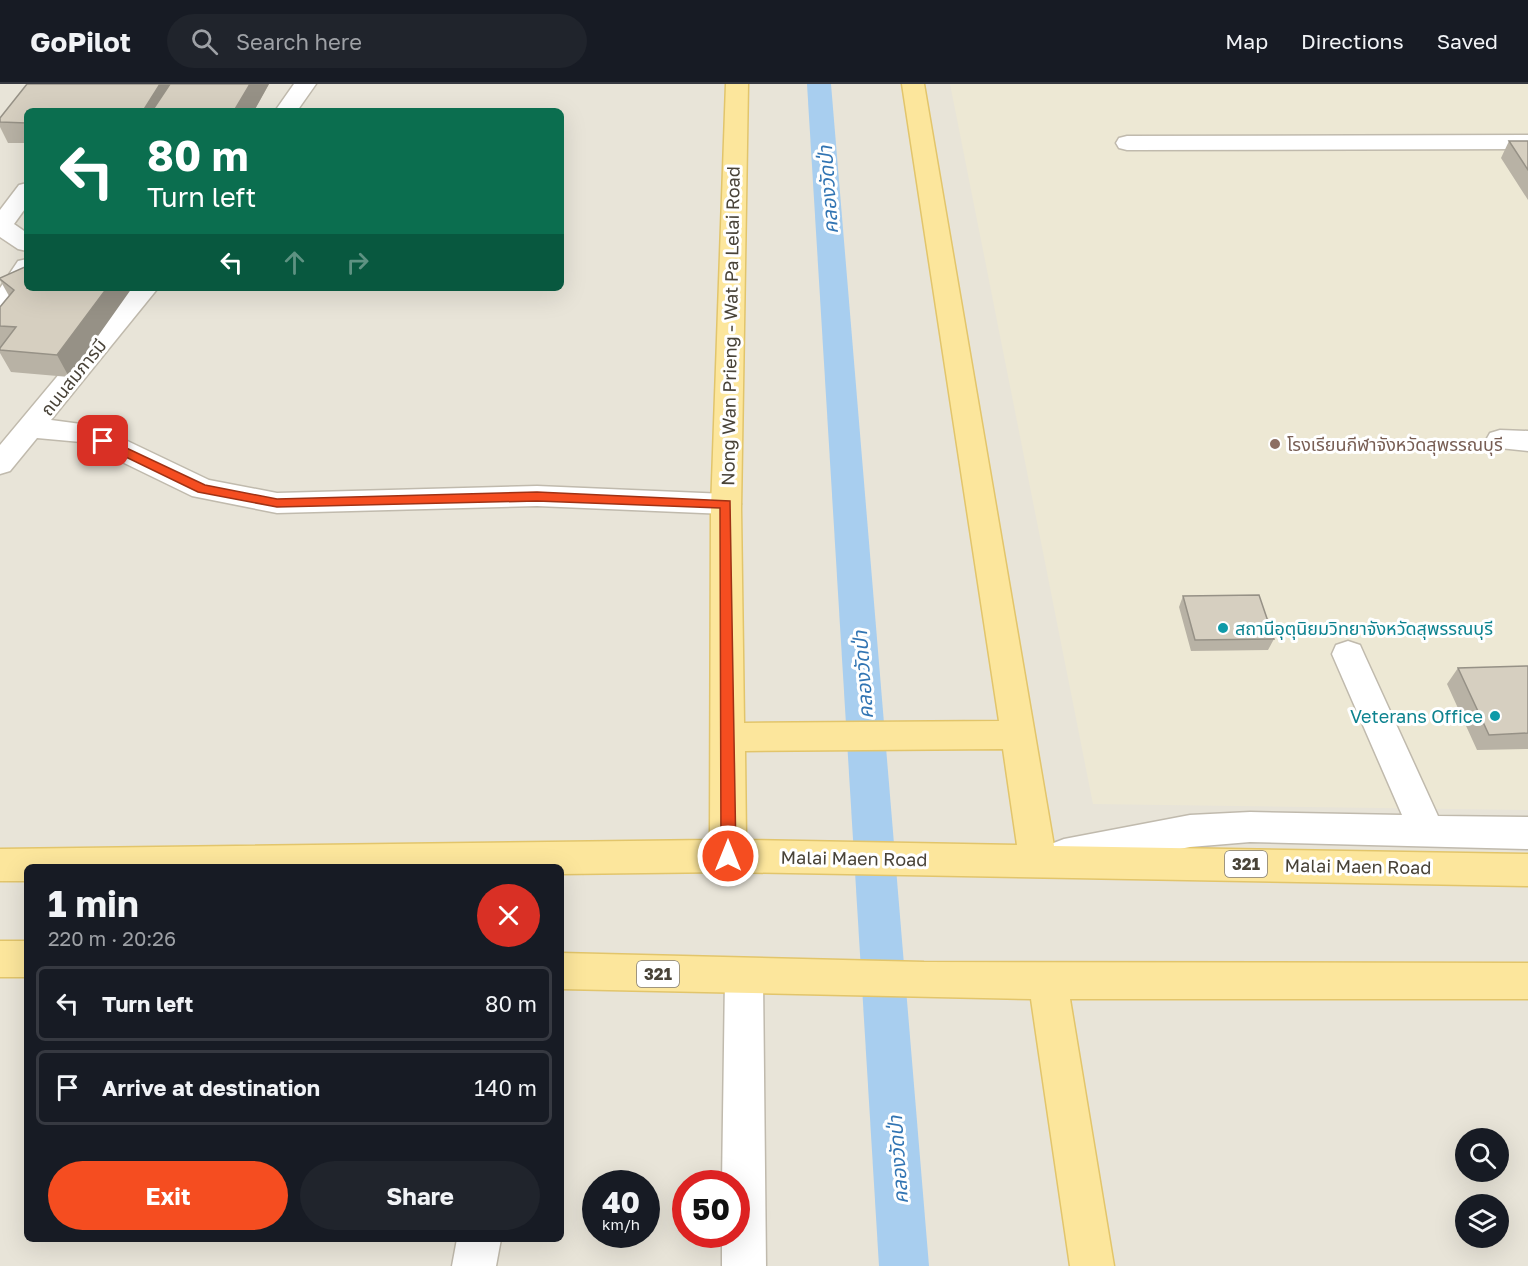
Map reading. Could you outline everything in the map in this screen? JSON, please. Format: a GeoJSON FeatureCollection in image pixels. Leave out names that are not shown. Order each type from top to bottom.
{"type":"FeatureCollection","features":[{"type":"Feature","properties":{"kind":"main road","name":"Nong Wan Prieng - Wat Pa Lelai Road"},"geometry":{"type":"LineString","coordinates":[[736,84],[726,504],[728,738],[741,857]]}},
{"type":"Feature","properties":{"kind":"main road"},"geometry":{"type":"LineString","coordinates":[[913,84],[1038,860]]}},
{"type":"Feature","properties":{"kind":"main road"},"geometry":{"type":"LineString","coordinates":[[728,738],[1018,735]]}},
{"type":"Feature","properties":{"kind":"main road","name":"Malai Maen Road"},"geometry":{"type":"LineString","coordinates":[[93,864],[741,857],[1038,860],[1528,870]]}},
{"type":"Feature","properties":{"kind":"main road","name":"Malai Maen Road"},"geometry":{"type":"LineString","coordinates":[[0,865],[24,865]]}},
{"type":"Feature","properties":{"kind":"main road"},"geometry":{"type":"LineString","coordinates":[[0,959],[24,960]]}},
{"type":"Feature","properties":{"kind":"main road","name":"321"},"geometry":{"type":"LineString","coordinates":[[564,971],[749,978],[1048,982],[1528,981]]}},
{"type":"Feature","properties":{"kind":"main road"},"geometry":{"type":"LineString","coordinates":[[1048,982],[1092,1266]]}},
{"type":"Feature","properties":{"kind":"street"},"geometry":{"type":"LineString","coordinates":[[288,108],[305,84]]}},
{"type":"Feature","properties":{"kind":"street"},"geometry":{"type":"LineString","coordinates":[[1127,143],[1528,142]]}},
{"type":"Feature","properties":{"kind":"street"},"geometry":{"type":"LineString","coordinates":[[21,184],[0,226],[24,242]]}},
{"type":"Feature","properties":{"kind":"street"},"geometry":{"type":"LineString","coordinates":[[0,307],[24,271]]}},
{"type":"Feature","properties":{"kind":"street","name":"ถนนสมภารมี"},"geometry":{"type":"LineString","coordinates":[[0,464],[143,291]]}},
{"type":"Feature","properties":{"kind":"street"},"geometry":{"type":"LineString","coordinates":[[31,428],[86,433],[202,489],[277,503],[537,496],[726,504]]}},
{"type":"Feature","properties":{"kind":"street"},"geometry":{"type":"LineString","coordinates":[[1348,654],[1428,832]]}},
{"type":"Feature","properties":{"kind":"street"},"geometry":{"type":"LineString","coordinates":[[1038,860],[1190,831],[1250,827],[1528,833]]}},
{"type":"Feature","properties":{"kind":"street"},"geometry":{"type":"LineString","coordinates":[[744,1266],[749,978]]}},
{"type":"Feature","properties":{"kind":"street"},"geometry":{"type":"LineString","coordinates":[[474,1266],[478,1242]]}},
{"type":"Feature","properties":{"kind":"shaded area"},"geometry":{"type":"Polygon","coordinates":[[[0,84],[1528,84],[1528,1266],[0,1266],[0,84]]]}},
{"type":"Feature","properties":{"kind":"shaded area","name":"โรงเรียนกีฬาจังหวัดสุพรรณบุรี"},"geometry":{"type":"Polygon","coordinates":[[[950,84],[1528,84],[1528,810],[1093,804],[950,84]]]}},
{"type":"Feature","properties":{"kind":"building"},"geometry":{"type":"Polygon","coordinates":[[[27,84],[160,84],[145,108],[24,108],[24,123],[0,122],[0,118],[27,84]]]}},
{"type":"Feature","properties":{"kind":"building"},"geometry":{"type":"Polygon","coordinates":[[[170,84],[250,84],[236,108],[154,108],[170,84]]]}},
{"type":"Feature","properties":{"kind":"building"},"geometry":{"type":"Polygon","coordinates":[[[1509,141],[1528,141],[1528,170],[1509,141]]]}},
{"type":"Feature","properties":{"kind":"building"},"geometry":{"type":"Polygon","coordinates":[[[24,267],[24,291],[105,291],[57,355],[0,350],[16,327],[0,326],[0,307],[14,290],[0,278],[24,267]]]}},
{"type":"Feature","properties":{"kind":"building","name":"สถานีอุตุนิยมวิทยาจังหวัดสุพรรณบุรี"},"geometry":{"type":"Polygon","coordinates":[[[1259,595],[1274,639],[1195,640],[1183,596],[1259,595]]]}},
{"type":"Feature","properties":{"kind":"building"},"geometry":{"type":"Polygon","coordinates":[[[1528,666],[1528,733],[1489,735],[1458,668],[1528,666]]]}},
{"type":"Feature","properties":{"kind":"waterway","name":"คลองวัดป่า"},"geometry":{"type":"LineString","coordinates":[[819,84],[904,1266]]}},
{"type":"Feature","properties":{"kind":"place","name":"โรงเรียนกีฬาจังหวัดสุพรรณบุรี"},"geometry":{"type":"Point","coordinates":[1275,444]}},
{"type":"Feature","properties":{"kind":"place","name":"สถานีอุตุนิยมวิทยาจังหวัดสุพรรณบุรี"},"geometry":{"type":"Point","coordinates":[1223,628]}},
{"type":"Feature","properties":{"kind":"place","name":"Veterans Office"},"geometry":{"type":"Point","coordinates":[1495,716]}},
{"type":"Feature","properties":{"kind":"route"},"geometry":{"type":"LineString","coordinates":[[103,441],[202,489],[277,503],[537,496],[726,504],[728,856]]}}]}
